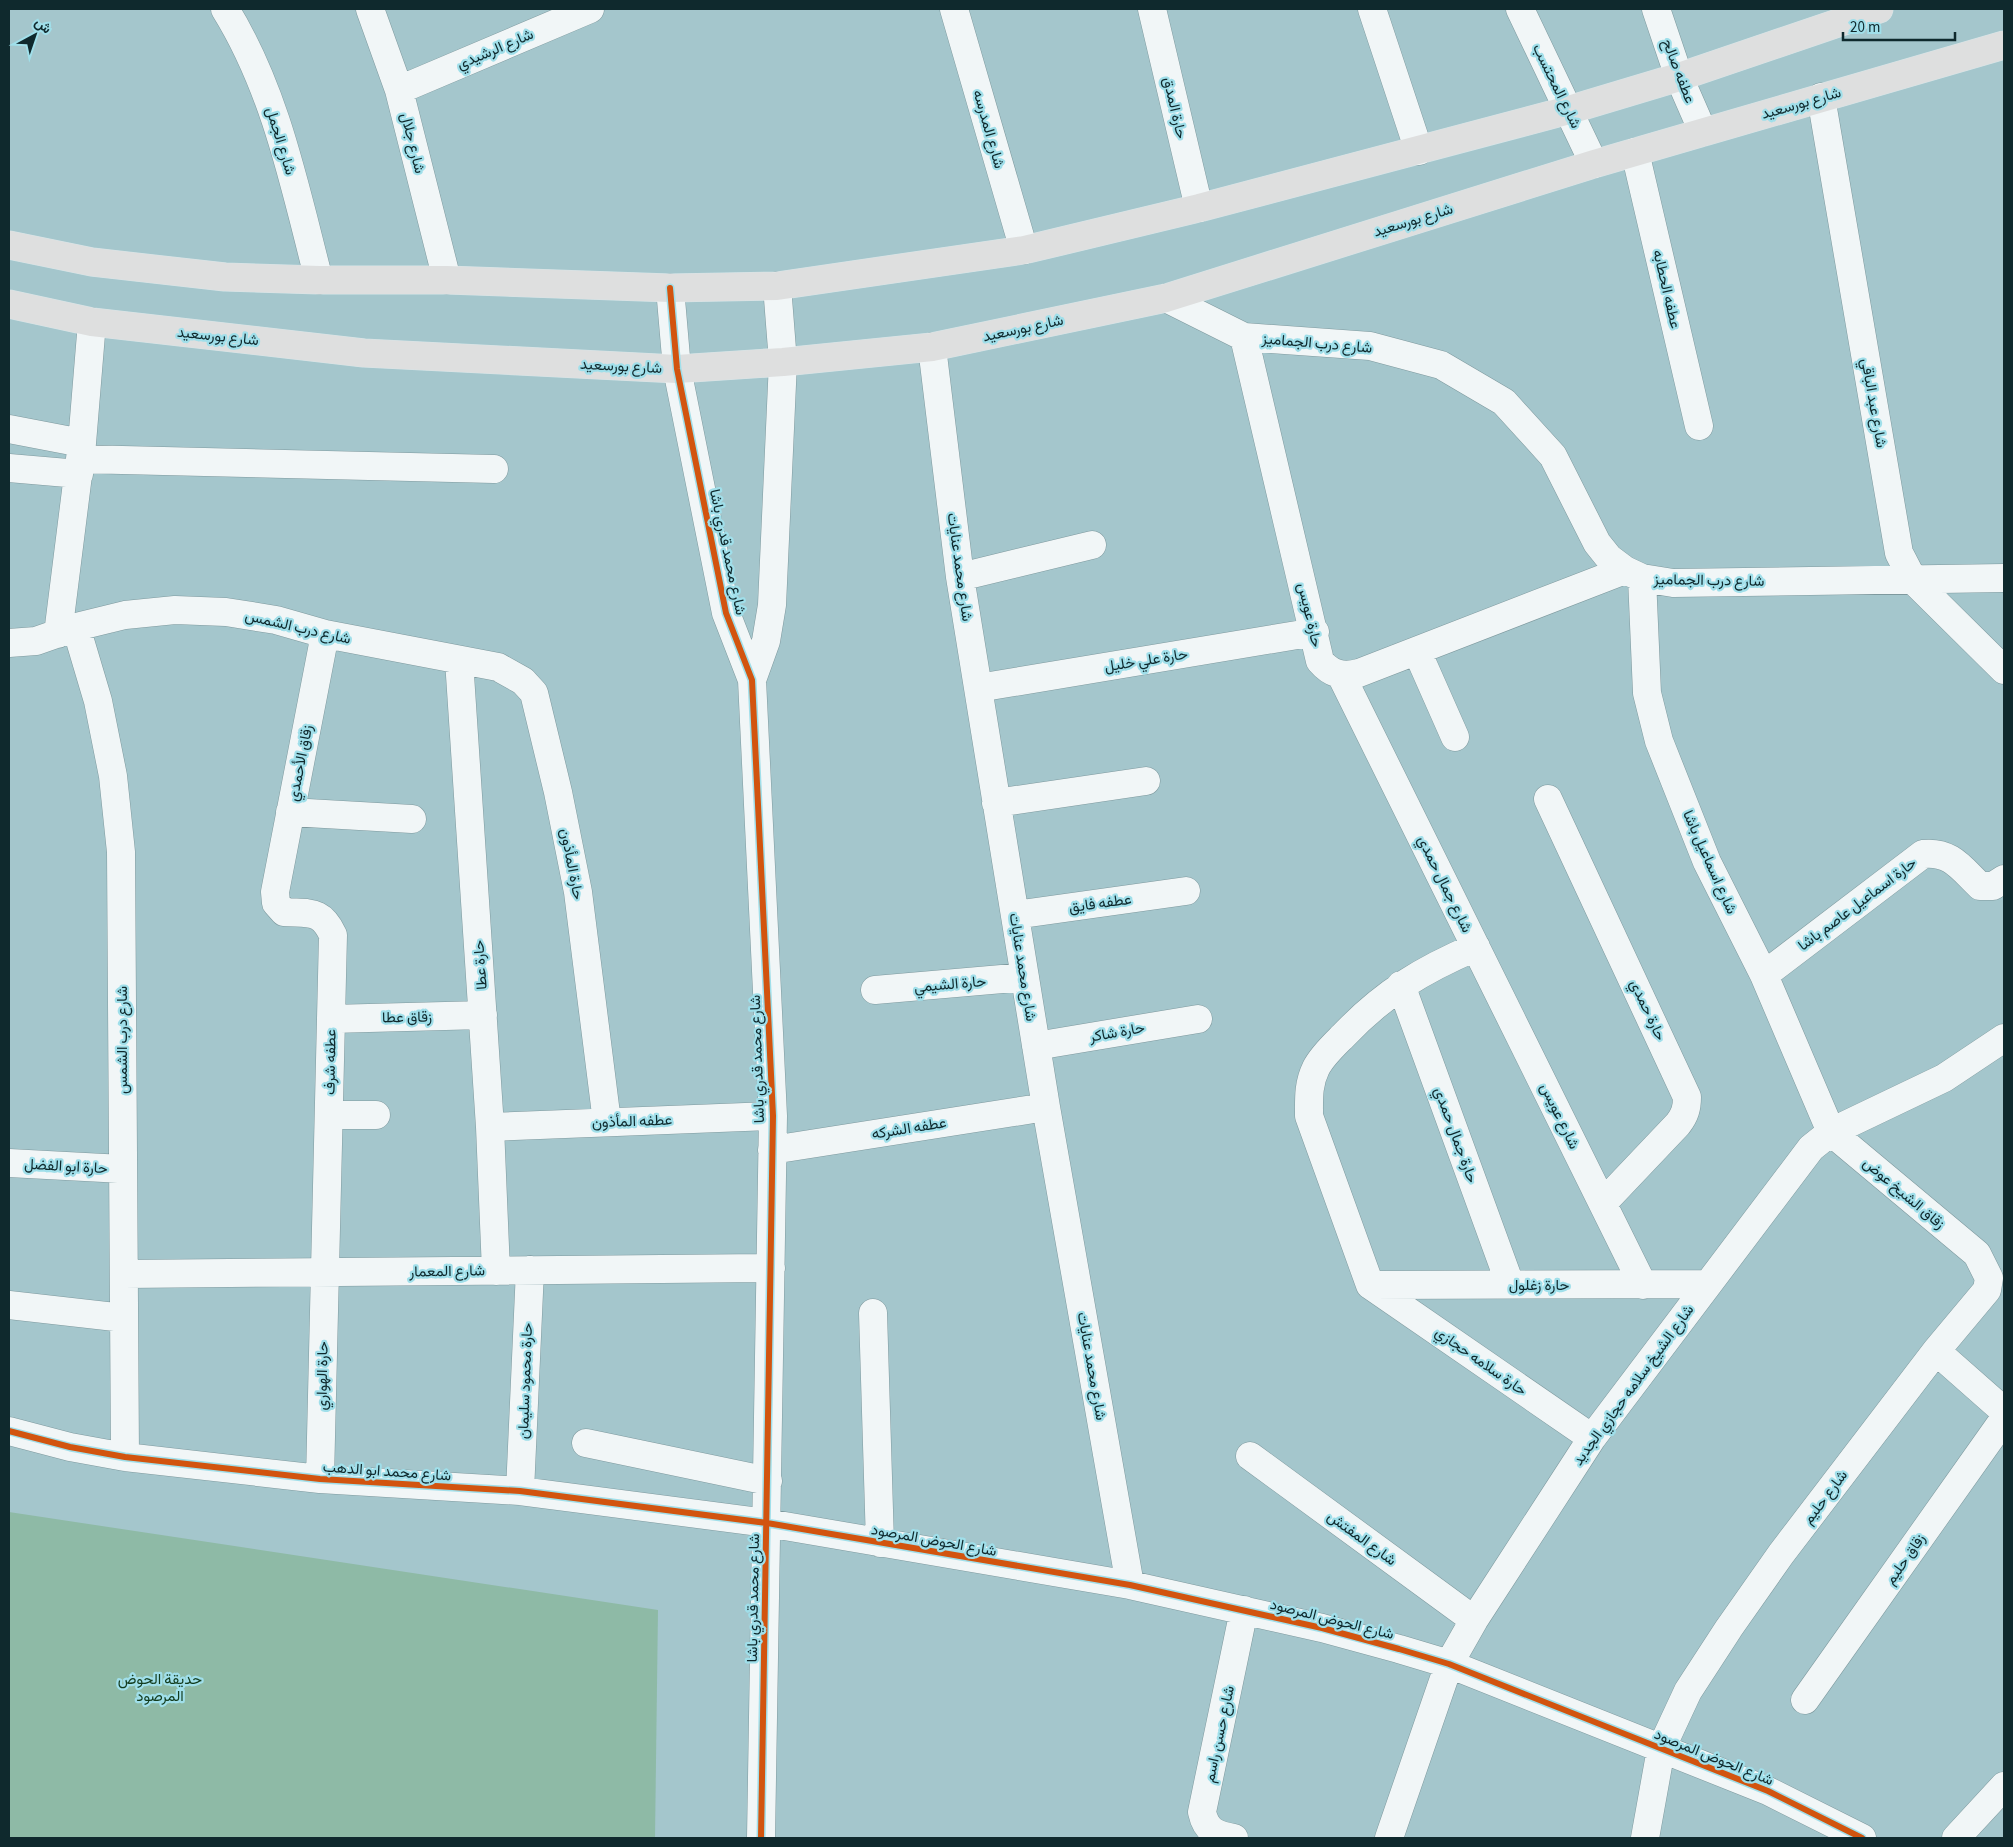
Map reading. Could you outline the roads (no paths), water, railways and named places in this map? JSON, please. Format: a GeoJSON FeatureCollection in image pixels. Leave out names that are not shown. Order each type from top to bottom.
{"type":"FeatureCollection","features":[{"type":"Feature","properties":{"kind":"main road"},"geometry":{"type":"LineString","coordinates":[[9,245],[92,262],[206,275],[320,280],[447,280],[670,288],[777,286],[1024,250],[1199,208],[1569,110],[1680,77],[1880,9]]}},
{"type":"Feature","properties":{"kind":"main road","name":"شارع بورسعيد"},"geometry":{"type":"LineString","coordinates":[[9,304],[92,322],[364,353],[677,369],[783,362],[932,347],[1166,298],[1594,164],[2004,45]]}},
{"type":"Feature","properties":{"kind":"street","name":"شارع الجمل"},"geometry":{"type":"LineString","coordinates":[[225,9],[238,30],[278,123],[320,280]]}},
{"type":"Feature","properties":{"kind":"street","name":"شارع جلال"},"geometry":{"type":"LineString","coordinates":[[370,9],[399,90],[447,280]]}},
{"type":"Feature","properties":{"kind":"street","name":"شارع الرشيدي"},"geometry":{"type":"LineString","coordinates":[[399,90],[561,14],[590,9]]}},
{"type":"Feature","properties":{"kind":"street","name":"شارع المدرسه"},"geometry":{"type":"LineString","coordinates":[[954,9],[1024,250]]}},
{"type":"Feature","properties":{"kind":"street","name":"حارة المدق"},"geometry":{"type":"LineString","coordinates":[[1152,9],[1199,208]]}},
{"type":"Feature","properties":{"kind":"street","name":"شارع المحتسب"},"geometry":{"type":"LineString","coordinates":[[1520,9],[1594,164]]}},
{"type":"Feature","properties":{"kind":"street","name":"عطفه صالح"},"geometry":{"type":"LineString","coordinates":[[1656,9],[1680,77],[1703,132]]}},
{"type":"Feature","properties":{"kind":"street"},"geometry":{"type":"LineString","coordinates":[[1375,10],[1419,151]]}},
{"type":"Feature","properties":{"kind":"street","name":"شارع عبد الباقي"},"geometry":{"type":"LineString","coordinates":[[1821,97],[1899,553],[1913,580],[2004,670]]}},
{"type":"Feature","properties":{"kind":"street","name":"عطفه الحطابه"},"geometry":{"type":"LineString","coordinates":[[1635,152],[1699,426]]}},
{"type":"Feature","properties":{"kind":"street","name":"شارع محمد قدري باشا"},"geometry":{"type":"LineString","coordinates":[[752,680],[766,641],[772,605],[783,362],[777,286]]}},
{"type":"Feature","properties":{"kind":"street","name":"شارع محمد قدري باشا"},"geometry":{"type":"LineString","coordinates":[[670,288],[677,369],[726,613],[752,680],[773,1116],[761,1838]]}},
{"type":"Feature","properties":{"kind":"street","name":"شارع درب الجماميز"},"geometry":{"type":"LineString","coordinates":[[1166,298],[1244,337],[1370,346],[1441,365],[1504,402],[1553,456],[1597,543],[1609,558],[1633,574],[1673,583],[2004,578]]}},
{"type":"Feature","properties":{"kind":"street"},"geometry":{"type":"LineString","coordinates":[[67,630],[92,322]]}},
{"type":"Feature","properties":{"kind":"street","name":"حارة عويس"},"geometry":{"type":"LineString","coordinates":[[1244,337],[1315,632],[1320,661],[1332,673],[1341,675]]}},
{"type":"Feature","properties":{"kind":"street","name":"شارع محمد عنايات"},"geometry":{"type":"LineString","coordinates":[[932,347],[960,577],[996,803],[1046,1107],[1130,1585]]}},
{"type":"Feature","properties":{"kind":"street"},"geometry":{"type":"LineString","coordinates":[[9,429],[81,459]]}},
{"type":"Feature","properties":{"kind":"street"},"geometry":{"type":"LineString","coordinates":[[9,468],[81,459],[494,469]]}},
{"type":"Feature","properties":{"kind":"street"},"geometry":{"type":"LineString","coordinates":[[960,577],[1092,545]]}},
{"type":"Feature","properties":{"kind":"street"},"geometry":{"type":"LineString","coordinates":[[1341,675],[1359,673],[1633,574]]}},
{"type":"Feature","properties":{"kind":"street","name":"شارع اسماعيل باشا"},"geometry":{"type":"LineString","coordinates":[[1633,574],[1648,693],[1659,741],[1708,862],[1764,975],[1831,1132]]}},
{"type":"Feature","properties":{"kind":"street","name":"شارع درب الشمس"},"geometry":{"type":"LineString","coordinates":[[9,643],[36,641],[67,630],[125,615],[175,610],[226,612],[276,620],[324,634],[459,660]]}},
{"type":"Feature","properties":{"kind":"street","name":"شارع درب الشمس"},"geometry":{"type":"LineString","coordinates":[[67,630],[98,701],[113,776],[120,852],[125,1457]]}},
{"type":"Feature","properties":{"kind":"street","name":"حارة علي خليل"},"geometry":{"type":"LineString","coordinates":[[978,688],[1315,632]]}},
{"type":"Feature","properties":{"kind":"street","name":"زقاق الأحمدي"},"geometry":{"type":"LineString","coordinates":[[275,892],[324,634]]}},
{"type":"Feature","properties":{"kind":"street"},"geometry":{"type":"LineString","coordinates":[[1417,651],[1455,737]]}},
{"type":"Feature","properties":{"kind":"street","name":"حارة عطا"},"geometry":{"type":"LineString","coordinates":[[459,660],[490,1127],[496,1271]]}},
{"type":"Feature","properties":{"kind":"street","name":"حارة المأذون"},"geometry":{"type":"LineString","coordinates":[[459,660],[498,667],[510,672],[524,680],[534,692],[558,792],[578,892],[607,1122]]}},
{"type":"Feature","properties":{"kind":"street","name":"شارع جمال حمدي"},"geometry":{"type":"LineString","coordinates":[[1341,675],[1476,947],[1437,964],[1401,985],[1364,1014],[1332,1047],[1316,1067],[1308,1091],[1309,1116],[1370,1285]]}},
{"type":"Feature","properties":{"kind":"street"},"geometry":{"type":"LineString","coordinates":[[996,803],[1146,781]]}},
{"type":"Feature","properties":{"kind":"street","name":"حارة حمدي"},"geometry":{"type":"LineString","coordinates":[[1548,799],[1687,1097],[1686,1111],[1678,1124],[1603,1203]]}},
{"type":"Feature","properties":{"kind":"street"},"geometry":{"type":"LineString","coordinates":[[290,812],[412,819]]}},
{"type":"Feature","properties":{"kind":"street","name":"حارة اسماعيل عاصم باشا"},"geometry":{"type":"LineString","coordinates":[[1764,975],[1923,854],[1934,853],[1954,860],[1980,886],[1992,886],[2004,879]]}},
{"type":"Feature","properties":{"kind":"street","name":"عطفه فايق"},"geometry":{"type":"LineString","coordinates":[[1014,915],[1186,891]]}},
{"type":"Feature","properties":{"kind":"street","name":"عطفه شرف"},"geometry":{"type":"LineString","coordinates":[[275,892],[276,903],[284,912],[318,915],[324,920],[333,935],[325,1272]]}},
{"type":"Feature","properties":{"kind":"street","name":"شارع عويس"},"geometry":{"type":"LineString","coordinates":[[1476,947],[1643,1285]]}},
{"type":"Feature","properties":{"kind":"street","name":"حارة الشيمي"},"geometry":{"type":"LineString","coordinates":[[875,990],[1025,977]]}},
{"type":"Feature","properties":{"kind":"street","name":"حارة جمال حمدي"},"geometry":{"type":"LineString","coordinates":[[1401,985],[1510,1284]]}},
{"type":"Feature","properties":{"kind":"street","name":"زقاق عطا"},"geometry":{"type":"LineString","coordinates":[[331,1019],[483,1015]]}},
{"type":"Feature","properties":{"kind":"street","name":"حارة شاكر"},"geometry":{"type":"LineString","coordinates":[[1036,1046],[1198,1018]]}},
{"type":"Feature","properties":{"kind":"street","name":"شارع الشيخ سلامه حجازي الجديد"},"geometry":{"type":"LineString","coordinates":[[1389,1838],[1449,1664],[1474,1620],[1592,1438],[1707,1284],[1812,1148],[1831,1132],[1944,1078],[2004,1038]]}},
{"type":"Feature","properties":{"kind":"street","name":"عطفه الشركه"},"geometry":{"type":"LineString","coordinates":[[772,1150],[1046,1107]]}},
{"type":"Feature","properties":{"kind":"street"},"geometry":{"type":"LineString","coordinates":[[329,1115],[376,1115]]}},
{"type":"Feature","properties":{"kind":"street","name":"عطفه المأذون"},"geometry":{"type":"LineString","coordinates":[[490,1127],[773,1116]]}},
{"type":"Feature","properties":{"kind":"street","name":"زقاق الشيخ عوض"},"geometry":{"type":"LineString","coordinates":[[1831,1132],[1977,1254]]}},
{"type":"Feature","properties":{"kind":"street","name":"حارة ابو الفضل"},"geometry":{"type":"LineString","coordinates":[[9,1163],[123,1169]]}},
{"type":"Feature","properties":{"kind":"street","name":"شارع حليم"},"geometry":{"type":"LineString","coordinates":[[1644,1838],[1661,1749],[1688,1691],[1781,1554],[1936,1351],[1987,1290],[1989,1278],[1977,1254]]}},
{"type":"Feature","properties":{"kind":"street","name":"شارع المعمار"},"geometry":{"type":"LineString","coordinates":[[124,1274],[771,1268]]}},
{"type":"Feature","properties":{"kind":"street","name":"حارة محمود سليمان"},"geometry":{"type":"LineString","coordinates":[[520,1491],[530,1270]]}},
{"type":"Feature","properties":{"kind":"street","name":"حارة الهواري"},"geometry":{"type":"LineString","coordinates":[[320,1479],[325,1272]]}},
{"type":"Feature","properties":{"kind":"street","name":"حارة زغلول"},"geometry":{"type":"LineString","coordinates":[[1370,1285],[1707,1284]]}},
{"type":"Feature","properties":{"kind":"street","name":"حارة سلامه حجازي"},"geometry":{"type":"LineString","coordinates":[[1370,1285],[1592,1438]]}},
{"type":"Feature","properties":{"kind":"street"},"geometry":{"type":"LineString","coordinates":[[9,1305],[124,1318]]}},
{"type":"Feature","properties":{"kind":"street"},"geometry":{"type":"LineString","coordinates":[[873,1313],[880,1543]]}},
{"type":"Feature","properties":{"kind":"street"},"geometry":{"type":"LineString","coordinates":[[1936,1351],[2004,1411]]}},
{"type":"Feature","properties":{"kind":"street","name":"زقاق حليم"},"geometry":{"type":"LineString","coordinates":[[1805,1700],[2004,1419]]}},
{"type":"Feature","properties":{"kind":"street","name":"شارع محمد ابو الدهب"},"geometry":{"type":"LineString","coordinates":[[9,1432],[70,1447],[125,1457],[320,1479],[520,1491],[767,1523]]}},
{"type":"Feature","properties":{"kind":"street"},"geometry":{"type":"LineString","coordinates":[[586,1443],[768,1481]]}},
{"type":"Feature","properties":{"kind":"street","name":"شارع المفتش"},"geometry":{"type":"LineString","coordinates":[[1250,1456],[1474,1620]]}},
{"type":"Feature","properties":{"kind":"street","name":"شارع الحوض المرصود"},"geometry":{"type":"LineString","coordinates":[[767,1523],[1130,1585],[1332,1630],[1449,1664],[1768,1791],[1862,1838]]}},
{"type":"Feature","properties":{"kind":"street","name":"شارع حسن راسم"},"geometry":{"type":"LineString","coordinates":[[1234,1838],[1217,1835],[1209,1829],[1204,1822],[1202,1812],[1244,1610]]}},
{"type":"Feature","properties":{"kind":"street"},"geometry":{"type":"LineString","coordinates":[[1962,1836],[2004,1786]]}},
{"type":"Feature","properties":{"kind":"park label","name":"حديقة الحوض المرصود"},"geometry":{"type":"Point","coordinates":[160,1688]}}]}
